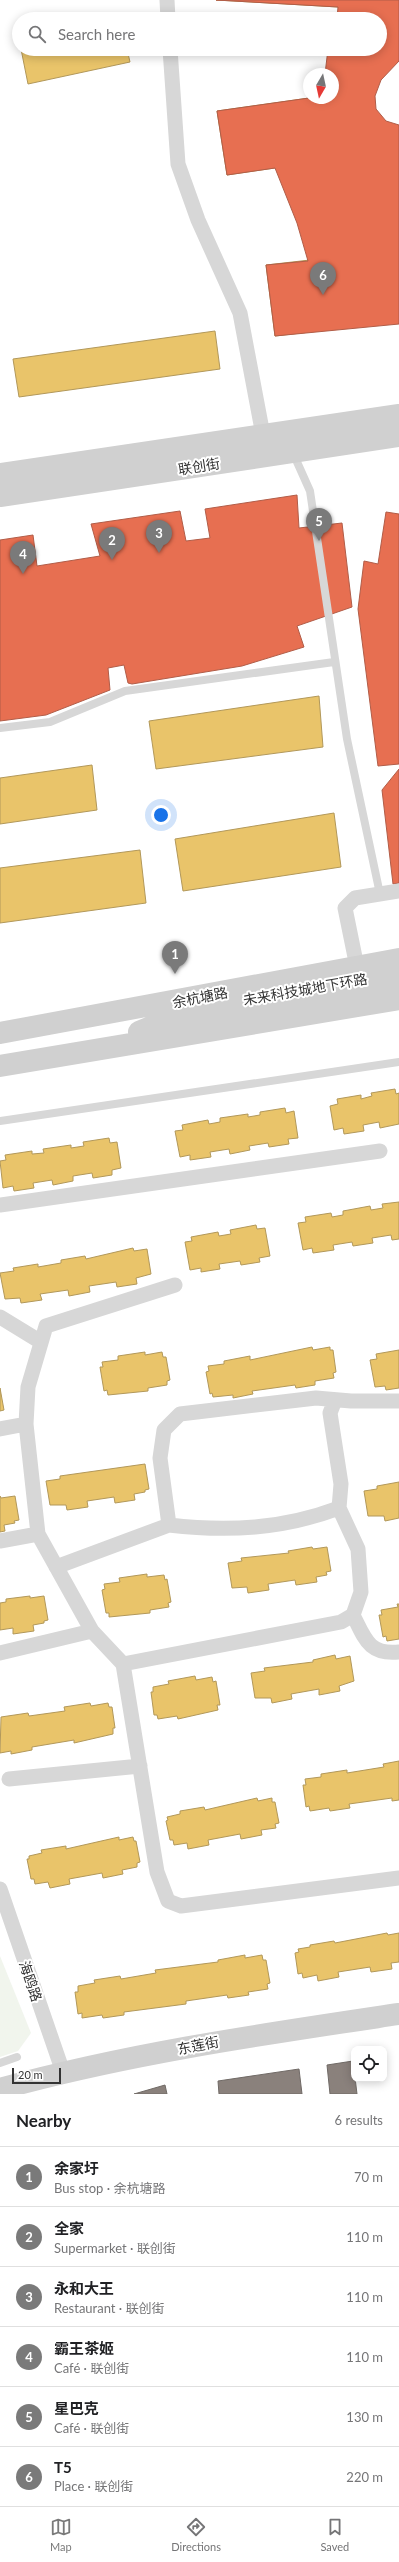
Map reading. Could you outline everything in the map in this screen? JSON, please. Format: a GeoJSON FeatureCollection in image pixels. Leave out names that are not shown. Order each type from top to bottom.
{"type":"FeatureCollection","features":[{"type":"Feature","properties":{"kind":"street"},"geometry":{"type":"LineString","coordinates":[[167,0],[168,12]]}},
{"type":"Feature","properties":{"kind":"street"},"geometry":{"type":"LineString","coordinates":[[170,56],[178,164],[198,220],[240,313],[277,443]]}},
{"type":"Feature","properties":{"kind":"street","name":"联创街"},"geometry":{"type":"LineString","coordinates":[[0,496],[277,443],[399,415]]}},
{"type":"Feature","properties":{"kind":"street","name":"联创街"},"geometry":{"type":"LineString","coordinates":[[0,474],[277,443],[399,436]]}},
{"type":"Feature","properties":{"kind":"street"},"geometry":{"type":"LineString","coordinates":[[357,967],[345,908],[355,898],[399,891]]}},
{"type":"Feature","properties":{"kind":"street","name":"余杭塘路"},"geometry":{"type":"LineString","coordinates":[[0,1033],[93,1017],[399,959]]}},
{"type":"Feature","properties":{"kind":"street","name":"未来科技城地下环路"},"geometry":{"type":"LineString","coordinates":[[93,1017],[152,1018],[399,972]]}},
{"type":"Feature","properties":{"kind":"street","name":"未来科技城地下环路"},"geometry":{"type":"LineString","coordinates":[[100,1049],[158,1024],[399,978]]}},
{"type":"Feature","properties":{"kind":"street"},"geometry":{"type":"LineString","coordinates":[[0,1066],[399,999]]}},
{"type":"Feature","properties":{"kind":"street"},"geometry":{"type":"LineString","coordinates":[[0,1205],[380,1151]]}},
{"type":"Feature","properties":{"kind":"street"},"geometry":{"type":"LineString","coordinates":[[174,1285],[46,1326],[28,1387],[26,1424],[38,1534],[92,1631],[124,1664],[157,1872],[168,1901],[181,1906],[399,1878]]}},
{"type":"Feature","properties":{"kind":"street"},"geometry":{"type":"LineString","coordinates":[[0,1318],[42,1342]]}},
{"type":"Feature","properties":{"kind":"street"},"geometry":{"type":"LineString","coordinates":[[169,1525],[160,1458],[164,1430],[180,1414],[316,1398],[335,1400],[399,1401]]}},
{"type":"Feature","properties":{"kind":"street"},"geometry":{"type":"LineString","coordinates":[[124,1664],[341,1622],[353,1615],[361,1592],[358,1549],[339,1508],[341,1484],[330,1413],[335,1400]]}},
{"type":"Feature","properties":{"kind":"street"},"geometry":{"type":"LineString","coordinates":[[0,1429],[26,1424]]}},
{"type":"Feature","properties":{"kind":"street"},"geometry":{"type":"LineString","coordinates":[[56,1567],[169,1525],[204,1530],[245,1530],[320,1515],[339,1508]]}},
{"type":"Feature","properties":{"kind":"street"},"geometry":{"type":"LineString","coordinates":[[0,1541],[38,1534]]}},
{"type":"Feature","properties":{"kind":"street"},"geometry":{"type":"LineString","coordinates":[[353,1615],[367,1644],[384,1654],[399,1652]]}},
{"type":"Feature","properties":{"kind":"street"},"geometry":{"type":"LineString","coordinates":[[0,1653],[92,1631]]}},
{"type":"Feature","properties":{"kind":"street"},"geometry":{"type":"LineString","coordinates":[[9,1779],[140,1766]]}},
{"type":"Feature","properties":{"kind":"street","name":"海鸥路"},"geometry":{"type":"LineString","coordinates":[[0,1889],[63,2072]]}},
{"type":"Feature","properties":{"kind":"street","name":"东莲街"},"geometry":{"type":"LineString","coordinates":[[0,2089],[63,2072],[227,2040],[399,2014]]}},
{"type":"Feature","properties":{"kind":"lane"},"geometry":{"type":"LineString","coordinates":[[277,443],[310,491],[334,662],[347,739],[380,894]]}},
{"type":"Feature","properties":{"kind":"lane"},"geometry":{"type":"LineString","coordinates":[[0,728],[50,722],[125,692],[334,662]]}},
{"type":"Feature","properties":{"kind":"lane"},"geometry":{"type":"LineString","coordinates":[[0,1121],[399,1062]]}},
{"type":"Feature","properties":{"kind":"lane"},"geometry":{"type":"LineString","coordinates":[[0,2063],[18,2057]]}},
{"type":"Feature","properties":{"kind":"shaded area"},"geometry":{"type":"Polygon","coordinates":[[[0,1956],[31,2033],[18,2051],[0,2057],[0,1956]]]}},
{"type":"Feature","properties":{"kind":"building: Homes"},"geometry":{"type":"Polygon","coordinates":[[[216,0],[338,0],[338,7],[216,0]]]}},
{"type":"Feature","properties":{"kind":"building: Homes"},"geometry":{"type":"Polygon","coordinates":[[[22,56],[129,56],[130,62],[28,84],[22,56]]]}},
{"type":"Feature","properties":{"kind":"building: Homes"},"geometry":{"type":"Polygon","coordinates":[[[353,91],[363,155],[227,175],[217,111],[303,99],[303,104],[339,104],[339,93],[353,91]]]}},
{"type":"Feature","properties":{"kind":"building: Homes"},"geometry":{"type":"Polygon","coordinates":[[[371,253],[380,324],[275,336],[266,265],[371,253]]]}},
{"type":"Feature","properties":{"kind":"building: Homes"},"geometry":{"type":"Polygon","coordinates":[[[215,331],[220,369],[19,397],[13,359],[215,331]]]}},
{"type":"Feature","properties":{"kind":"building: Homes"},"geometry":{"type":"Polygon","coordinates":[[[319,696],[323,747],[156,769],[149,721],[319,696]]]}},
{"type":"Feature","properties":{"kind":"building: Homes"},"geometry":{"type":"Polygon","coordinates":[[[92,765],[97,810],[0,824],[0,778],[92,765]]]}},
{"type":"Feature","properties":{"kind":"building: Homes"},"geometry":{"type":"Polygon","coordinates":[[[334,813],[341,867],[183,891],[175,839],[334,813]]]}},
{"type":"Feature","properties":{"kind":"building: Homes"},"geometry":{"type":"Polygon","coordinates":[[[140,850],[146,903],[0,923],[0,868],[140,850]]]}},
{"type":"Feature","properties":{"kind":"building: Homes"},"geometry":{"type":"Polygon","coordinates":[[[395,1089],[396,1094],[399,1093],[399,1124],[380,1128],[379,1122],[363,1125],[364,1131],[344,1134],[343,1128],[334,1130],[330,1106],[338,1104],[337,1099],[361,1095],[361,1099],[372,1096],[371,1093],[395,1089]]]}},
{"type":"Feature","properties":{"kind":"building: Homes"},"geometry":{"type":"Polygon","coordinates":[[[285,1108],[286,1113],[294,1111],[298,1138],[288,1139],[289,1144],[269,1147],[268,1143],[249,1146],[250,1150],[230,1154],[229,1149],[210,1152],[211,1157],[190,1160],[190,1155],[180,1157],[175,1131],[183,1130],[182,1125],[208,1120],[209,1124],[220,1122],[220,1118],[248,1114],[248,1117],[260,1115],[260,1112],[285,1108]]]}},
{"type":"Feature","properties":{"kind":"building: Homes"},"geometry":{"type":"Polygon","coordinates":[[[109,1138],[110,1143],[117,1142],[121,1168],[112,1170],[112,1175],[93,1178],[92,1173],[73,1176],[73,1181],[53,1185],[52,1180],[33,1183],[34,1188],[14,1191],[13,1186],[3,1188],[0,1161],[6,1160],[5,1155],[32,1151],[32,1154],[44,1153],[43,1149],[71,1145],[71,1148],[84,1146],[83,1142],[109,1138]]]}},
{"type":"Feature","properties":{"kind":"building: Homes"},"geometry":{"type":"Polygon","coordinates":[[[399,1202],[399,1239],[392,1240],[391,1235],[372,1238],[373,1243],[353,1246],[352,1242],[333,1245],[334,1250],[313,1253],[312,1248],[303,1250],[298,1223],[306,1222],[305,1217],[331,1213],[332,1217],[343,1215],[343,1211],[370,1206],[371,1210],[383,1208],[382,1204],[399,1202]]]}},
{"type":"Feature","properties":{"kind":"building: Homes"},"geometry":{"type":"Polygon","coordinates":[[[256,1225],[257,1229],[265,1228],[270,1256],[259,1258],[260,1262],[241,1265],[240,1261],[219,1264],[220,1269],[201,1272],[201,1268],[190,1270],[185,1242],[192,1241],[191,1237],[218,1232],[219,1236],[231,1234],[230,1230],[256,1225]]]}},
{"type":"Feature","properties":{"kind":"building: Homes"},"geometry":{"type":"Polygon","coordinates":[[[133,1248],[134,1251],[147,1249],[151,1274],[136,1278],[137,1284],[117,1287],[116,1282],[89,1286],[90,1292],[69,1296],[68,1290],[40,1294],[42,1300],[21,1303],[20,1298],[5,1299],[0,1273],[14,1271],[13,1268],[38,1264],[38,1267],[61,1263],[61,1260],[85,1256],[86,1259],[133,1248]]]}},
{"type":"Feature","properties":{"kind":"building: Homes"},"geometry":{"type":"Polygon","coordinates":[[[312,1347],[313,1350],[330,1347],[330,1350],[333,1350],[336,1372],[333,1373],[334,1378],[315,1381],[315,1385],[296,1388],[295,1385],[252,1391],[253,1394],[233,1398],[233,1395],[213,1397],[212,1393],[210,1394],[206,1372],[209,1371],[208,1366],[224,1364],[224,1361],[250,1356],[250,1360],[312,1347]]]}},
{"type":"Feature","properties":{"kind":"building: Homes"},"geometry":{"type":"Polygon","coordinates":[[[399,1350],[399,1388],[386,1390],[385,1386],[375,1387],[370,1360],[377,1359],[376,1354],[399,1350]]]}},
{"type":"Feature","properties":{"kind":"building: Homes"},"geometry":{"type":"Polygon","coordinates":[[[145,1352],[145,1355],[162,1352],[163,1357],[166,1357],[170,1380],[167,1381],[167,1385],[148,1388],[148,1391],[108,1395],[107,1390],[104,1391],[100,1367],[103,1367],[102,1362],[118,1360],[118,1356],[145,1352]]]}},
{"type":"Feature","properties":{"kind":"building: Homes"},"geometry":{"type":"Polygon","coordinates":[[[0,1388],[4,1410],[0,1411],[0,1388]]]}},
{"type":"Feature","properties":{"kind":"building: Homes"},"geometry":{"type":"Polygon","coordinates":[[[145,1464],[149,1489],[145,1490],[145,1492],[134,1494],[135,1500],[115,1503],[114,1497],[87,1501],[88,1507],[67,1510],[66,1505],[50,1505],[46,1481],[60,1479],[60,1476],[145,1464]]]}},
{"type":"Feature","properties":{"kind":"building: Homes"},"geometry":{"type":"Polygon","coordinates":[[[399,1482],[399,1518],[385,1521],[384,1516],[368,1516],[364,1491],[377,1489],[377,1486],[399,1482]]]}},
{"type":"Feature","properties":{"kind":"building: Homes"},"geometry":{"type":"Polygon","coordinates":[[[0,1496],[1,1498],[15,1496],[19,1520],[14,1521],[15,1523],[4,1525],[5,1531],[0,1532],[0,1496]]]}},
{"type":"Feature","properties":{"kind":"building: Homes"},"geometry":{"type":"Polygon","coordinates":[[[312,1547],[313,1549],[327,1547],[331,1571],[326,1572],[327,1575],[316,1577],[317,1582],[296,1585],[295,1580],[268,1584],[269,1590],[248,1593],[247,1587],[232,1588],[228,1563],[242,1561],[241,1558],[289,1553],[288,1551],[312,1547]]]}},
{"type":"Feature","properties":{"kind":"building: Homes"},"geometry":{"type":"Polygon","coordinates":[[[147,1574],[147,1577],[164,1575],[165,1580],[167,1579],[171,1602],[168,1603],[169,1607],[150,1610],[150,1613],[109,1617],[109,1613],[106,1613],[102,1590],[105,1589],[104,1584],[120,1582],[119,1578],[147,1574]]]}},
{"type":"Feature","properties":{"kind":"building: Homes"},"geometry":{"type":"Polygon","coordinates":[[[30,1596],[30,1598],[44,1596],[48,1620],[44,1621],[44,1623],[33,1625],[34,1631],[13,1634],[13,1628],[0,1630],[0,1603],[6,1602],[6,1599],[30,1596]]]}},
{"type":"Feature","properties":{"kind":"building: Homes"},"geometry":{"type":"Polygon","coordinates":[[[397,1604],[399,1604],[399,1639],[387,1641],[386,1636],[383,1637],[379,1615],[382,1615],[381,1610],[398,1607],[397,1604]]]}},
{"type":"Feature","properties":{"kind":"building: Homes"},"geometry":{"type":"Polygon","coordinates":[[[335,1655],[336,1659],[350,1656],[354,1681],[339,1686],[340,1691],[319,1695],[319,1689],[291,1694],[292,1699],[272,1703],[271,1698],[255,1698],[251,1673],[265,1671],[264,1668],[313,1662],[313,1660],[335,1655]]]}},
{"type":"Feature","properties":{"kind":"building: Homes"},"geometry":{"type":"Polygon","coordinates":[[[195,1676],[196,1680],[212,1677],[213,1682],[216,1681],[220,1705],[217,1705],[218,1710],[178,1719],[177,1716],[158,1719],[157,1715],[154,1715],[151,1692],[153,1692],[153,1687],[169,1684],[168,1681],[195,1676]]]}},
{"type":"Feature","properties":{"kind":"building: Homes"},"geometry":{"type":"Polygon","coordinates":[[[90,1703],[91,1706],[108,1703],[109,1707],[112,1707],[115,1728],[113,1728],[113,1734],[74,1743],[74,1740],[32,1747],[32,1750],[11,1754],[11,1751],[0,1753],[1,1717],[28,1713],[29,1716],[65,1711],[64,1707],[90,1703]]]}},
{"type":"Feature","properties":{"kind":"building: Homes"},"geometry":{"type":"Polygon","coordinates":[[[399,1761],[399,1800],[392,1801],[392,1798],[349,1804],[350,1808],[330,1811],[329,1808],[310,1811],[309,1806],[306,1807],[303,1785],[306,1785],[305,1779],[321,1777],[321,1774],[347,1770],[347,1773],[384,1767],[383,1764],[399,1761]]]}},
{"type":"Feature","properties":{"kind":"building: Homes"},"geometry":{"type":"Polygon","coordinates":[[[257,1798],[258,1801],[272,1798],[272,1802],[275,1802],[279,1823],[275,1824],[276,1828],[261,1830],[262,1835],[241,1839],[240,1834],[208,1840],[209,1845],[188,1849],[187,1843],[174,1845],[173,1840],[170,1840],[166,1821],[168,1820],[167,1817],[180,1814],[180,1811],[204,1807],[205,1810],[257,1798]]]}},
{"type":"Feature","properties":{"kind":"building: Homes"},"geometry":{"type":"Polygon","coordinates":[[[119,1837],[119,1840],[133,1837],[134,1841],[136,1841],[140,1862],[137,1863],[137,1867],[122,1870],[123,1874],[103,1878],[102,1873],[69,1879],[70,1884],[50,1888],[48,1882],[35,1884],[34,1879],[31,1879],[27,1859],[29,1859],[29,1856],[42,1853],[41,1850],[66,1846],[66,1849],[119,1837]]]}},
{"type":"Feature","properties":{"kind":"building: Homes"},"geometry":{"type":"Polygon","coordinates":[[[387,1933],[388,1935],[399,1933],[399,1962],[391,1963],[392,1969],[371,1972],[370,1967],[338,1972],[339,1977],[318,1981],[317,1975],[303,1978],[302,1973],[298,1974],[295,1953],[299,1952],[298,1949],[310,1947],[310,1945],[334,1941],[335,1943],[387,1933]]]}},
{"type":"Feature","properties":{"kind":"building: Homes"},"geometry":{"type":"Polygon","coordinates":[[[245,1955],[245,1958],[262,1955],[263,1960],[266,1960],[270,1983],[267,1984],[268,1989],[248,1992],[249,1995],[228,1998],[227,1995],[186,2001],[186,2004],[124,2012],[124,2015],[103,2018],[102,2015],[82,2018],[82,2013],[78,2014],[75,1992],[78,1992],[78,1986],[95,1983],[94,1980],[120,1976],[121,1979],[156,1973],[155,1970],[218,1962],[218,1960],[245,1955]]]}},
{"type":"Feature","properties":{"kind":"building: Shops"},"geometry":{"type":"Polygon","coordinates":[[[216,0],[399,0],[399,61],[381,80],[375,96],[376,109],[386,121],[399,125],[399,324],[275,336],[266,265],[308,261],[297,223],[275,168],[227,175],[217,111],[303,99],[303,104],[339,104],[339,68],[326,68],[327,56],[387,56],[387,12],[338,12],[338,7],[216,0]]]}},
{"type":"Feature","properties":{"kind":"building: Shops"},"geometry":{"type":"Polygon","coordinates":[[[297,495],[299,528],[342,523],[352,607],[297,626],[304,647],[242,666],[132,684],[128,683],[124,665],[108,668],[110,690],[46,715],[0,721],[0,540],[33,535],[37,566],[100,556],[91,524],[180,511],[186,541],[210,538],[205,509],[297,495]]]}},
{"type":"Feature","properties":{"kind":"building: Shops"},"geometry":{"type":"Polygon","coordinates":[[[386,512],[399,514],[399,764],[378,766],[358,609],[364,561],[378,564],[386,512]]]}},
{"type":"Feature","properties":{"kind":"building: Shops"},"geometry":{"type":"Polygon","coordinates":[[[399,769],[399,883],[393,884],[382,790],[399,769]]]}},
{"type":"Feature","properties":{"kind":"building: Industry"},"geometry":{"type":"Polygon","coordinates":[[[351,2061],[351,2082],[356,2082],[357,2094],[330,2094],[327,2065],[351,2061]]]}},
{"type":"Feature","properties":{"kind":"building: Industry"},"geometry":{"type":"Polygon","coordinates":[[[299,2069],[302,2094],[219,2094],[218,2081],[299,2069]]]}},
{"type":"Feature","properties":{"kind":"building: Industry"},"geometry":{"type":"Polygon","coordinates":[[[165,2085],[167,2094],[134,2094],[165,2085]]]}},
{"type":"Feature","properties":{"kind":"place","name":"T5"},"geometry":{"type":"Point","coordinates":[323,295]}},
{"type":"Feature","properties":{"kind":"place","name":"星巴克"},"geometry":{"type":"Point","coordinates":[319,541]}},
{"type":"Feature","properties":{"kind":"place","name":"永和大王"},"geometry":{"type":"Point","coordinates":[159,553]}},
{"type":"Feature","properties":{"kind":"place","name":"全家"},"geometry":{"type":"Point","coordinates":[112,560]}},
{"type":"Feature","properties":{"kind":"place","name":"霸王茶姬"},"geometry":{"type":"Point","coordinates":[23,574]}},
{"type":"Feature","properties":{"kind":"place","name":"余家圩"},"geometry":{"type":"Point","coordinates":[175,974]}}]}
